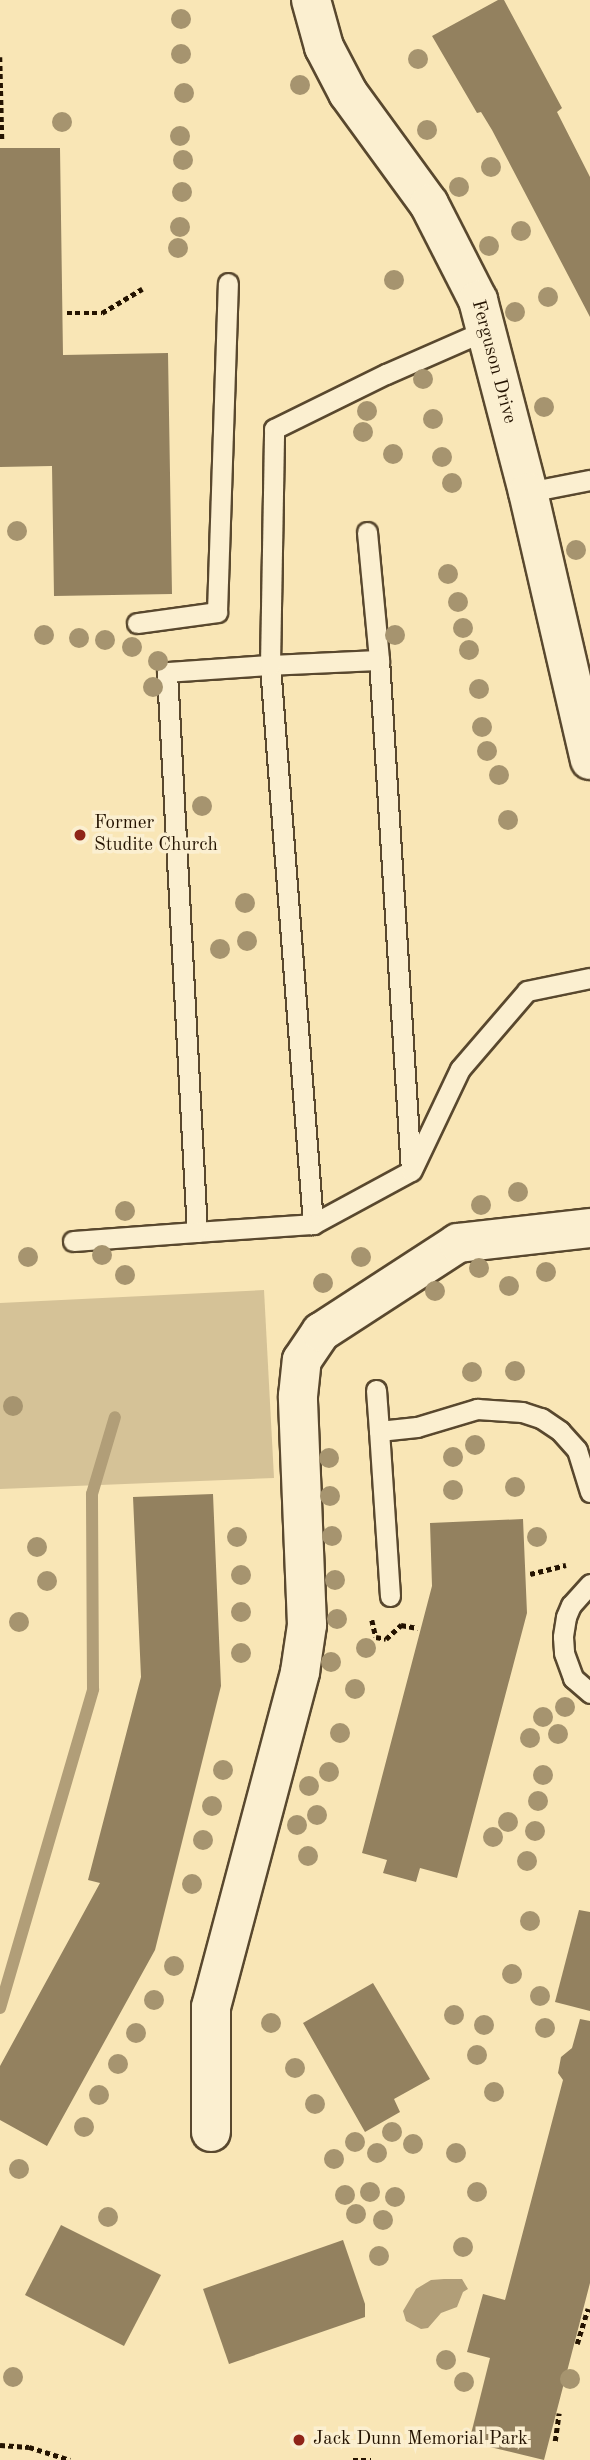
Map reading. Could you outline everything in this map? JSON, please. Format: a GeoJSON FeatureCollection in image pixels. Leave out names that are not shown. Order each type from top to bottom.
{"type":"FeatureCollection","features":[{"type":"Feature","properties":{"kind":"street","name":"Ferguson Drive"},"geometry":{"type":"LineString","coordinates":[[311,0],[324,47],[342,81],[429,204],[473,289],[528,492],[590,760]]}},
{"type":"Feature","properties":{"kind":"street"},"geometry":{"type":"LineString","coordinates":[[211,2133],[211,2007],[304,1657],[308,1615],[298,1396],[302,1360],[321,1332],[458,1243],[590,1228]]}},
{"type":"Feature","properties":{"kind":"lane"},"geometry":{"type":"LineString","coordinates":[[137,623],[217,612],[228,283]]}},
{"type":"Feature","properties":{"kind":"lane"},"geometry":{"type":"LineString","coordinates":[[313,1224],[270,665],[274,429],[386,374],[486,330]]}},
{"type":"Feature","properties":{"kind":"lane"},"geometry":{"type":"LineString","coordinates":[[528,492],[590,480]]}},
{"type":"Feature","properties":{"kind":"lane"},"geometry":{"type":"LineString","coordinates":[[367,532],[379,660],[411,1171]]}},
{"type":"Feature","properties":{"kind":"lane"},"geometry":{"type":"LineString","coordinates":[[197,1232],[167,672],[379,660]]}},
{"type":"Feature","properties":{"kind":"lane"},"geometry":{"type":"LineString","coordinates":[[74,1241],[313,1224],[411,1171],[460,1069],[527,991],[590,978]]}},
{"type":"Feature","properties":{"kind":"lane"},"geometry":{"type":"LineString","coordinates":[[376,1390],[390,1596]]}},
{"type":"Feature","properties":{"kind":"lane"},"geometry":{"type":"LineString","coordinates":[[379,1431],[417,1427],[477,1409],[522,1412],[541,1418],[560,1431],[577,1450],[590,1492]]}},
{"type":"Feature","properties":{"kind":"lane"},"geometry":{"type":"LineString","coordinates":[[590,1584],[579,1594],[566,1616],[563,1646],[573,1678],[590,1693]]}},
{"type":"Feature","properties":{"kind":"path"},"geometry":{"type":"LineString","coordinates":[[0,57],[2,139]]}},
{"type":"Feature","properties":{"kind":"path"},"geometry":{"type":"LineString","coordinates":[[67,313],[102,313],[142,289]]}},
{"type":"Feature","properties":{"kind":"path"},"geometry":{"type":"LineString","coordinates":[[530,1574],[570,1564]]}},
{"type":"Feature","properties":{"kind":"path"},"geometry":{"type":"LineString","coordinates":[[373,1632],[376,1637],[386,1639],[401,1625],[418,1629]]}},
{"type":"Feature","properties":{"kind":"path"},"geometry":{"type":"LineString","coordinates":[[577,2344],[588,2309]]}},
{"type":"Feature","properties":{"kind":"path"},"geometry":{"type":"LineString","coordinates":[[555,2441],[559,2413]]}},
{"type":"Feature","properties":{"kind":"path"},"geometry":{"type":"LineString","coordinates":[[0,2445],[29,2447],[70,2460]]}},
{"type":"Feature","properties":{"kind":"path"},"geometry":{"type":"LineString","coordinates":[[353,2460],[372,2460]]}},
{"type":"Feature","properties":{"kind":"shaded area"},"geometry":{"type":"Polygon","coordinates":[[[264,1290],[274,1478],[0,1489],[0,1303],[264,1290]]]}},
{"type":"Feature","properties":{"kind":"shaded area"},"geometry":{"type":"Polygon","coordinates":[[[462,2279],[468,2289],[463,2292],[457,2307],[441,2313],[428,2328],[421,2329],[406,2321],[403,2311],[416,2289],[431,2280],[462,2279]]]}},
{"type":"Feature","properties":{"kind":"building"},"geometry":{"type":"Polygon","coordinates":[[[498,0],[504,0],[562,108],[557,112],[590,177],[590,317],[492,130],[481,112],[477,113],[432,36],[498,0]]]}},
{"type":"Feature","properties":{"kind":"building"},"geometry":{"type":"Polygon","coordinates":[[[0,148],[60,148],[63,355],[168,353],[172,594],[54,596],[52,466],[0,467],[0,148]]]}},
{"type":"Feature","properties":{"kind":"building"},"geometry":{"type":"Polygon","coordinates":[[[213,1494],[221,1686],[155,1950],[47,2146],[0,2120],[0,2066],[100,1883],[88,1880],[141,1677],[133,1497],[213,1494]]]}},
{"type":"Feature","properties":{"kind":"building"},"geometry":{"type":"Polygon","coordinates":[[[523,1519],[527,1613],[457,1878],[420,1868],[416,1882],[383,1873],[387,1860],[362,1853],[432,1586],[430,1523],[523,1519]]]}},
{"type":"Feature","properties":{"kind":"building"},"geometry":{"type":"Polygon","coordinates":[[[579,1910],[590,1912],[590,2011],[555,2002],[579,1910]]]}},
{"type":"Feature","properties":{"kind":"building"},"geometry":{"type":"Polygon","coordinates":[[[373,1983],[430,2079],[394,2099],[400,2112],[365,2132],[303,2023],[373,1983]]]}},
{"type":"Feature","properties":{"kind":"building"},"geometry":{"type":"Polygon","coordinates":[[[580,2019],[590,2021],[590,2283],[544,2460],[469,2442],[490,2358],[467,2352],[483,2294],[505,2300],[563,2080],[558,2073],[561,2057],[572,2048],[580,2019]]]}},
{"type":"Feature","properties":{"kind":"building"},"geometry":{"type":"Polygon","coordinates":[[[61,2225],[161,2275],[124,2346],[25,2295],[61,2225]]]}},
{"type":"Feature","properties":{"kind":"building"},"geometry":{"type":"Polygon","coordinates":[[[343,2240],[365,2304],[365,2317],[229,2364],[203,2289],[343,2240]]]}},
{"type":"Feature","properties":{"kind":"waterway"},"geometry":{"type":"LineString","coordinates":[[0,2008],[93,1689],[92,1494],[115,1417]]}},
{"type":"Feature","properties":{"kind":"place","name":"Former Studite Church"},"geometry":{"type":"Point","coordinates":[80,835]}},
{"type":"Feature","properties":{"kind":"place","name":"Jack Dunn Memorial Park"},"geometry":{"type":"Point","coordinates":[299,2440]}}]}
